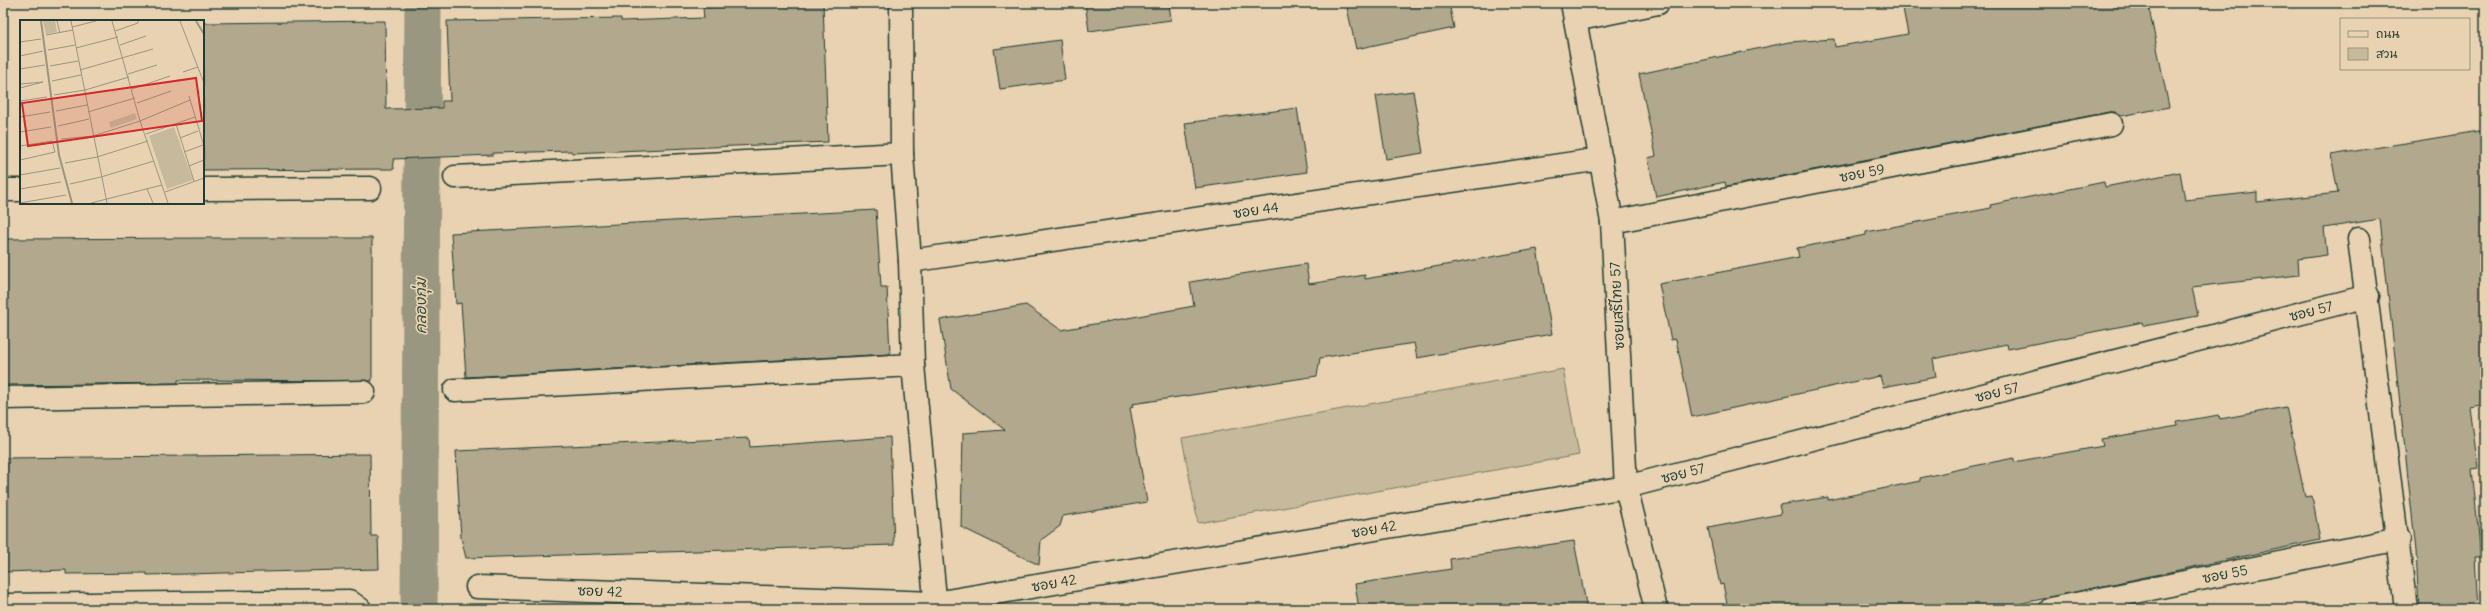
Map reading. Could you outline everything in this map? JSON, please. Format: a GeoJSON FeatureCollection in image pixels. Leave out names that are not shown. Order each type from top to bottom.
{"type":"FeatureCollection","features":[{"type":"Feature","properties":{"kind":"street"},"geometry":{"type":"LineString","coordinates":[[901,3],[902,154],[910,261],[913,365],[936,606]]}},
{"type":"Feature","properties":{"kind":"street"},"geometry":{"type":"LineString","coordinates":[[1573,11],[1658,3]]}},
{"type":"Feature","properties":{"kind":"street","name":"ซอยเสรีไทย 57"},"geometry":{"type":"LineString","coordinates":[[1573,11],[1612,222],[1626,487],[1656,609]]}},
{"type":"Feature","properties":{"kind":"street","name":"ซอย 59"},"geometry":{"type":"LineString","coordinates":[[1612,222],[2111,124]]}},
{"type":"Feature","properties":{"kind":"street"},"geometry":{"type":"LineString","coordinates":[[454,177],[902,154]]}},
{"type":"Feature","properties":{"kind":"street","name":"ซอย 44"},"geometry":{"type":"LineString","coordinates":[[910,261],[1601,159]]}},
{"type":"Feature","properties":{"kind":"street"},"geometry":{"type":"LineString","coordinates":[[204,189],[370,188]]}},
{"type":"Feature","properties":{"kind":"street"},"geometry":{"type":"LineString","coordinates":[[3,190],[20,190]]}},
{"type":"Feature","properties":{"kind":"street"},"geometry":{"type":"LineString","coordinates":[[2359,239],[2368,296],[2406,609]]}},
{"type":"Feature","properties":{"kind":"street","name":"ซอย 57"},"geometry":{"type":"LineString","coordinates":[[1626,487],[2368,296]]}},
{"type":"Feature","properties":{"kind":"street"},"geometry":{"type":"LineString","coordinates":[[456,390],[913,365]]}},
{"type":"Feature","properties":{"kind":"street"},"geometry":{"type":"LineString","coordinates":[[3,398],[364,392]]}},
{"type":"Feature","properties":{"kind":"street","name":"ซอย 42"},"geometry":{"type":"LineString","coordinates":[[477,587],[936,606],[1626,487]]}},
{"type":"Feature","properties":{"kind":"street","name":"ซอย 55"},"geometry":{"type":"LineString","coordinates":[[2051,609],[2120,602],[2398,539]]}},
{"type":"Feature","properties":{"kind":"street"},"geometry":{"type":"LineString","coordinates":[[3,605],[349,601],[360,609]]}},
{"type":"Feature","properties":{"kind":"green space"},"geometry":{"type":"Polygon","coordinates":[[[1563,369],[1579,455],[1198,523],[1182,438],[1563,369]]]}},
{"type":"Feature","properties":{"kind":"building"},"geometry":{"type":"Polygon","coordinates":[[[823,3],[828,142],[572,153],[571,151],[493,153],[493,155],[393,159],[394,169],[204,170],[204,23],[385,21],[386,109],[442,108],[442,101],[450,101],[447,21],[621,18],[621,21],[704,18],[703,8],[823,3]]]}},
{"type":"Feature","properties":{"kind":"building"},"geometry":{"type":"Polygon","coordinates":[[[1085,3],[1169,3],[1171,20],[1089,31],[1085,3]]]}},
{"type":"Feature","properties":{"kind":"building"},"geometry":{"type":"Polygon","coordinates":[[[1346,3],[1449,3],[1454,28],[1356,49],[1346,3]]]}},
{"type":"Feature","properties":{"kind":"building"},"geometry":{"type":"Polygon","coordinates":[[[1935,3],[2148,3],[2169,107],[2121,116],[2115,112],[2109,112],[1726,187],[1725,182],[1656,197],[1648,158],[1656,156],[1639,74],[1789,42],[1834,39],[1835,47],[1908,34],[1903,9],[1935,3]]]}},
{"type":"Feature","properties":{"kind":"building"},"geometry":{"type":"Polygon","coordinates":[[[1060,40],[1065,80],[1000,89],[994,49],[1060,40]]]}},
{"type":"Feature","properties":{"kind":"building"},"geometry":{"type":"Polygon","coordinates":[[[1413,91],[1423,153],[1386,159],[1376,96],[1413,91]]]}},
{"type":"Feature","properties":{"kind":"building"},"geometry":{"type":"Polygon","coordinates":[[[1297,108],[1307,172],[1195,188],[1185,123],[1297,108]]]}},
{"type":"Feature","properties":{"kind":"building"},"geometry":{"type":"Polygon","coordinates":[[[2485,130],[2485,404],[2470,407],[2478,468],[2472,469],[2481,557],[2475,557],[2478,609],[2419,609],[2416,551],[2380,219],[2324,228],[2327,255],[2298,259],[2299,275],[2192,287],[2198,316],[2144,326],[2143,322],[2008,349],[2007,344],[1933,359],[1936,377],[1883,387],[1880,376],[1692,417],[1676,339],[1671,340],[1659,284],[1799,257],[1797,248],[1866,235],[1866,232],[1991,208],[1990,205],[2104,182],[2105,187],[2180,172],[2185,200],[2257,192],[2257,202],[2338,193],[2331,155],[2485,130]]]}},
{"type":"Feature","properties":{"kind":"building"},"geometry":{"type":"Polygon","coordinates":[[[876,210],[881,287],[887,287],[890,354],[466,377],[461,303],[456,304],[451,233],[876,210]]]}},
{"type":"Feature","properties":{"kind":"building"},"geometry":{"type":"Polygon","coordinates":[[[372,238],[372,381],[178,380],[178,383],[3,385],[3,239],[372,238]]]}},
{"type":"Feature","properties":{"kind":"building"},"geometry":{"type":"Polygon","coordinates":[[[1537,249],[1552,334],[1417,358],[1414,343],[1320,358],[1317,376],[1132,404],[1133,407],[1130,408],[1147,502],[1063,516],[1060,526],[1041,540],[1039,565],[961,527],[963,433],[1005,430],[951,389],[940,320],[1026,305],[1061,330],[1194,306],[1190,282],[1306,264],[1309,284],[1365,275],[1365,279],[1537,249]]]}},
{"type":"Feature","properties":{"kind":"building"},"geometry":{"type":"Polygon","coordinates":[[[2286,407],[2305,497],[2312,496],[2320,540],[1995,609],[1728,609],[1723,584],[1720,585],[1708,528],[1781,514],[1779,505],[1828,497],[1828,500],[1920,481],[1920,478],[2014,458],[2014,462],[2103,446],[2101,439],[2178,426],[2177,422],[2219,415],[2220,419],[2286,407]]]}},
{"type":"Feature","properties":{"kind":"building"},"geometry":{"type":"Polygon","coordinates":[[[890,437],[894,545],[466,558],[461,538],[456,451],[749,438],[750,447],[890,437]]]}},
{"type":"Feature","properties":{"kind":"building"},"geometry":{"type":"Polygon","coordinates":[[[370,454],[371,536],[378,536],[379,569],[147,575],[147,573],[66,574],[66,570],[3,572],[3,458],[370,454]]]}},
{"type":"Feature","properties":{"kind":"building"},"geometry":{"type":"Polygon","coordinates":[[[1574,541],[1587,609],[1359,609],[1355,584],[1451,569],[1450,559],[1574,541]]]}},
{"type":"Feature","properties":{"kind":"waterway","name":"คลองกุ่ม"},"geometry":{"type":"LineString","coordinates":[[419,609],[423,3]]}}]}
